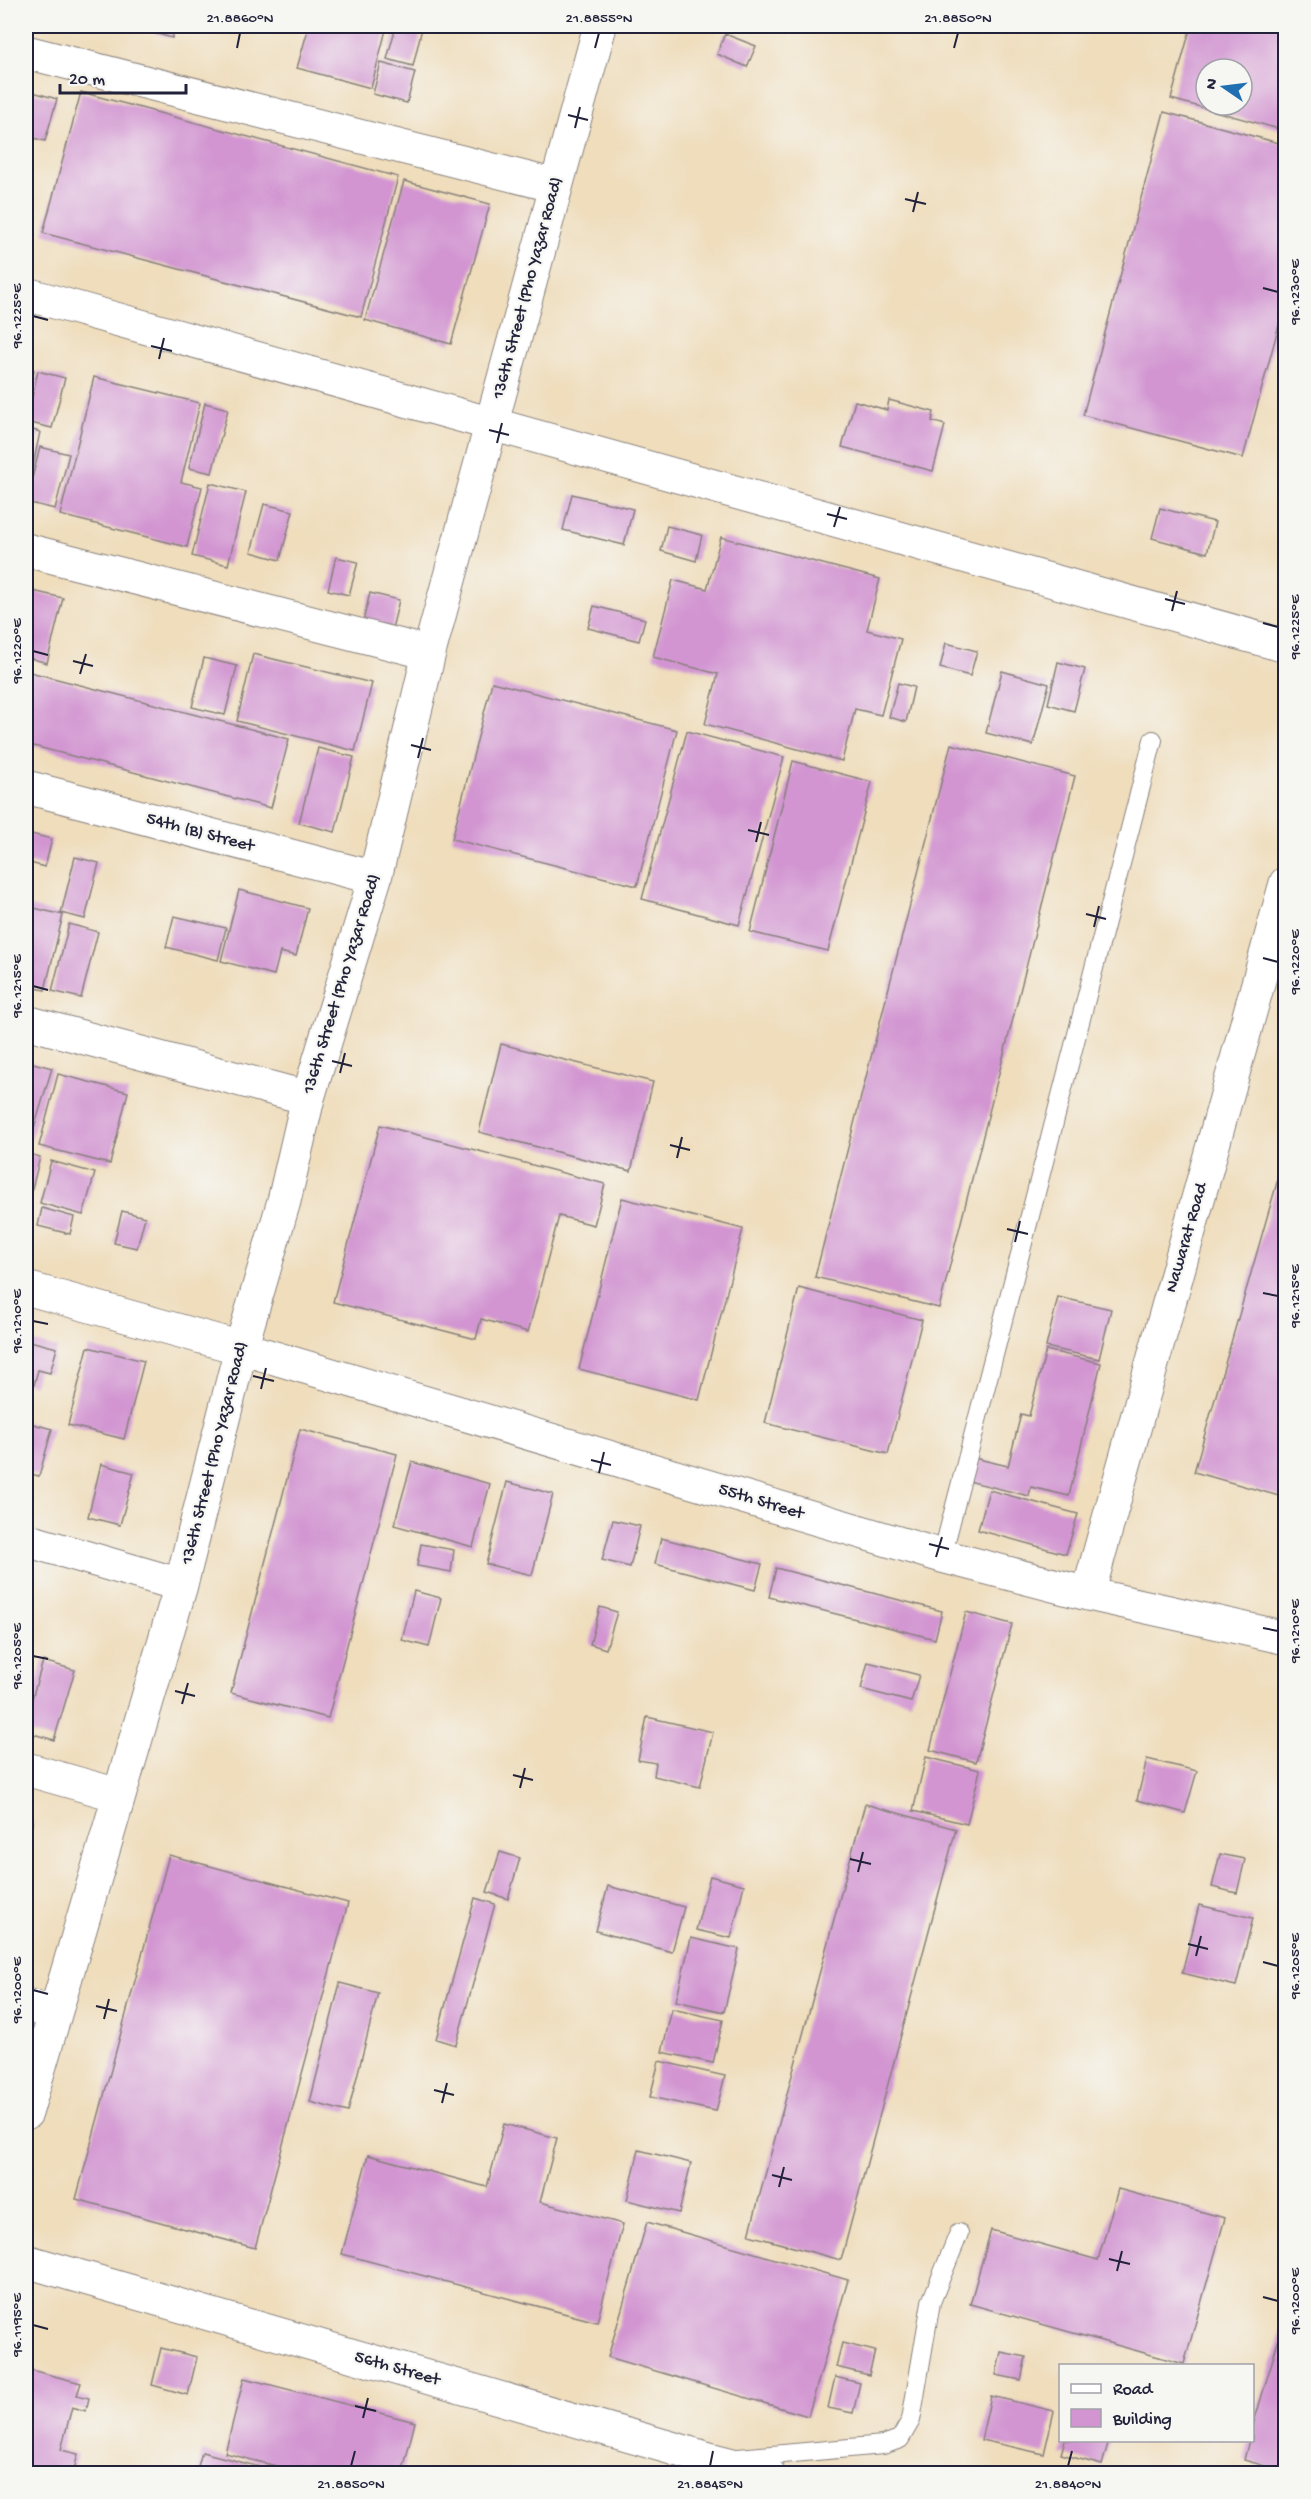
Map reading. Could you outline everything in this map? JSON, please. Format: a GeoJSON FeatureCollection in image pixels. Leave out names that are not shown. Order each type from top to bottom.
{"type":"FeatureCollection","features":[{"type":"Feature","properties":{"kind":"street","name":"136th Street (Pho Yazar Road)"},"geometry":{"type":"LineString","coordinates":[[26,2113],[40,2009],[118,1795],[181,1585],[241,1348],[284,1200],[308,1098],[375,878],[429,653],[600,26]]}},
{"type":"Feature","properties":{"kind":"street"},"geometry":{"type":"LineString","coordinates":[[26,52],[556,186]]}},
{"type":"Feature","properties":{"kind":"street"},"geometry":{"type":"LineString","coordinates":[[26,294],[490,426],[1286,646]]}},
{"type":"Feature","properties":{"kind":"street"},"geometry":{"type":"LineString","coordinates":[[26,550],[429,653]]}},
{"type":"Feature","properties":{"kind":"street","name":"54th (B) Street"},"geometry":{"type":"LineString","coordinates":[[26,787],[375,878]]}},
{"type":"Feature","properties":{"kind":"street","name":"Nawarat Road"},"geometry":{"type":"LineString","coordinates":[[1088,1594],[1286,883]]}},
{"type":"Feature","properties":{"kind":"street"},"geometry":{"type":"LineString","coordinates":[[26,1022],[308,1098]]}},
{"type":"Feature","properties":{"kind":"street","name":"55th Street"},"geometry":{"type":"LineString","coordinates":[[26,1288],[241,1348],[942,1556],[1088,1594],[1286,1638]]}},
{"type":"Feature","properties":{"kind":"street"},"geometry":{"type":"LineString","coordinates":[[26,1540],[181,1585]]}},
{"type":"Feature","properties":{"kind":"street"},"geometry":{"type":"LineString","coordinates":[[26,1769],[118,1795]]}},
{"type":"Feature","properties":{"kind":"street","name":"56th Street"},"geometry":{"type":"LineString","coordinates":[[26,2261],[768,2474]]}},
{"type":"Feature","properties":{"kind":"lane"},"geometry":{"type":"LineString","coordinates":[[942,1556],[1153,740]]}},
{"type":"Feature","properties":{"kind":"lane"},"geometry":{"type":"LineString","coordinates":[[713,2460],[883,2445],[900,2439],[911,2420],[931,2302],[960,2233]]}},
{"type":"Feature","properties":{"kind":"building"},"geometry":{"type":"Polygon","coordinates":[[[138,26],[175,26],[172,38],[137,28],[138,26]]]}},
{"type":"Feature","properties":{"kind":"building"},"geometry":{"type":"Polygon","coordinates":[[[309,26],[387,26],[371,88],[297,68],[309,26]]]}},
{"type":"Feature","properties":{"kind":"building"},"geometry":{"type":"Polygon","coordinates":[[[396,26],[422,28],[413,66],[387,59],[396,26]]]}},
{"type":"Feature","properties":{"kind":"building"},"geometry":{"type":"Polygon","coordinates":[[[1191,26],[1286,26],[1286,131],[1236,117],[1254,117],[1254,57],[1194,57],[1194,105],[1171,99],[1191,26]]]}},
{"type":"Feature","properties":{"kind":"building"},"geometry":{"type":"Polygon","coordinates":[[[725,34],[756,46],[747,67],[717,54],[725,34]]]}},
{"type":"Feature","properties":{"kind":"building"},"geometry":{"type":"Polygon","coordinates":[[[381,63],[415,72],[407,103],[373,94],[381,63]]]}},
{"type":"Feature","properties":{"kind":"building"},"geometry":{"type":"Polygon","coordinates":[[[26,90],[57,99],[45,141],[26,136],[26,90]]]}},
{"type":"Feature","properties":{"kind":"building"},"geometry":{"type":"Polygon","coordinates":[[[81,92],[398,177],[361,317],[43,233],[81,92]]]}},
{"type":"Feature","properties":{"kind":"building"},"geometry":{"type":"Polygon","coordinates":[[[1164,112],[1286,145],[1286,299],[1243,458],[1083,415],[1164,112]]]}},
{"type":"Feature","properties":{"kind":"building"},"geometry":{"type":"Polygon","coordinates":[[[404,181],[490,204],[451,344],[365,320],[404,181]]]}},
{"type":"Feature","properties":{"kind":"building"},"geometry":{"type":"Polygon","coordinates":[[[26,368],[34,370],[26,399],[26,368]]]}},
{"type":"Feature","properties":{"kind":"building"},"geometry":{"type":"Polygon","coordinates":[[[38,371],[65,378],[52,428],[26,422],[38,371]]]}},
{"type":"Feature","properties":{"kind":"building"},"geometry":{"type":"Polygon","coordinates":[[[94,377],[200,403],[181,482],[202,487],[187,547],[60,515],[94,377]]]}},
{"type":"Feature","properties":{"kind":"building"},"geometry":{"type":"Polygon","coordinates":[[[889,400],[934,412],[932,421],[945,425],[933,471],[842,447],[855,401],[887,410],[889,400]]]}},
{"type":"Feature","properties":{"kind":"building"},"geometry":{"type":"Polygon","coordinates":[[[205,403],[228,409],[212,473],[189,468],[205,403]]]}},
{"type":"Feature","properties":{"kind":"building"},"geometry":{"type":"Polygon","coordinates":[[[26,428],[40,432],[32,470],[26,469],[26,428]]]}},
{"type":"Feature","properties":{"kind":"building"},"geometry":{"type":"Polygon","coordinates":[[[40,447],[69,454],[55,509],[26,502],[40,447]]]}},
{"type":"Feature","properties":{"kind":"building"},"geometry":{"type":"Polygon","coordinates":[[[210,483],[246,492],[228,565],[192,556],[210,483]]]}},
{"type":"Feature","properties":{"kind":"building"},"geometry":{"type":"Polygon","coordinates":[[[572,494],[633,509],[624,545],[563,530],[572,494]]]}},
{"type":"Feature","properties":{"kind":"building"},"geometry":{"type":"Polygon","coordinates":[[[264,504],[293,511],[280,560],[251,552],[264,504]]]}},
{"type":"Feature","properties":{"kind":"building"},"geometry":{"type":"Polygon","coordinates":[[[1160,508],[1215,522],[1207,553],[1152,538],[1160,508]]]}},
{"type":"Feature","properties":{"kind":"building"},"geometry":{"type":"Polygon","coordinates":[[[667,526],[702,535],[696,561],[661,551],[667,526]]]}},
{"type":"Feature","properties":{"kind":"building"},"geometry":{"type":"Polygon","coordinates":[[[721,537],[880,579],[867,630],[901,639],[881,715],[855,709],[842,761],[705,724],[718,674],[653,657],[673,580],[707,589],[721,537]]]}},
{"type":"Feature","properties":{"kind":"building"},"geometry":{"type":"Polygon","coordinates":[[[336,557],[358,562],[349,595],[328,590],[336,557]]]}},
{"type":"Feature","properties":{"kind":"building"},"geometry":{"type":"Polygon","coordinates":[[[33,591],[63,598],[47,663],[26,657],[26,621],[33,591]]]}},
{"type":"Feature","properties":{"kind":"building"},"geometry":{"type":"Polygon","coordinates":[[[370,593],[399,600],[391,633],[362,625],[370,593]]]}},
{"type":"Feature","properties":{"kind":"building"},"geometry":{"type":"Polygon","coordinates":[[[594,606],[645,619],[639,641],[588,628],[594,606]]]}},
{"type":"Feature","properties":{"kind":"building"},"geometry":{"type":"Polygon","coordinates":[[[946,643],[977,651],[970,676],[940,668],[946,643]]]}},
{"type":"Feature","properties":{"kind":"building"},"geometry":{"type":"Polygon","coordinates":[[[253,654],[372,683],[355,751],[237,721],[253,654]]]}},
{"type":"Feature","properties":{"kind":"building"},"geometry":{"type":"Polygon","coordinates":[[[204,658],[237,666],[225,715],[192,707],[204,658]]]}},
{"type":"Feature","properties":{"kind":"building"},"geometry":{"type":"Polygon","coordinates":[[[1058,662],[1085,669],[1074,711],[1048,704],[1058,662]]]}},
{"type":"Feature","properties":{"kind":"building"},"geometry":{"type":"Polygon","coordinates":[[[26,671],[289,739],[271,808],[26,744],[26,671]]]}},
{"type":"Feature","properties":{"kind":"building"},"geometry":{"type":"Polygon","coordinates":[[[1002,671],[1049,684],[1033,745],[986,733],[1002,671]]]}},
{"type":"Feature","properties":{"kind":"building"},"geometry":{"type":"Polygon","coordinates":[[[492,682],[677,730],[637,886],[452,839],[492,682]]]}},
{"type":"Feature","properties":{"kind":"building"},"geometry":{"type":"Polygon","coordinates":[[[898,683],[914,687],[906,722],[889,717],[898,683]]]}},
{"type":"Feature","properties":{"kind":"building"},"geometry":{"type":"Polygon","coordinates":[[[687,731],[784,757],[739,925],[642,899],[687,731]]]}},
{"type":"Feature","properties":{"kind":"building"},"geometry":{"type":"Polygon","coordinates":[[[951,744],[1075,776],[939,1308],[815,1277],[951,744]]]}},
{"type":"Feature","properties":{"kind":"building"},"geometry":{"type":"Polygon","coordinates":[[[318,748],[354,757],[335,832],[299,823],[318,748]]]}},
{"type":"Feature","properties":{"kind":"building"},"geometry":{"type":"Polygon","coordinates":[[[793,761],[872,782],[828,951],[750,932],[793,761]]]}},
{"type":"Feature","properties":{"kind":"building"},"geometry":{"type":"Polygon","coordinates":[[[27,833],[52,839],[45,867],[26,862],[27,833]]]}},
{"type":"Feature","properties":{"kind":"building"},"geometry":{"type":"Polygon","coordinates":[[[75,857],[99,863],[85,919],[61,913],[75,857]]]}},
{"type":"Feature","properties":{"kind":"building"},"geometry":{"type":"Polygon","coordinates":[[[239,890],[308,908],[296,956],[280,952],[274,975],[221,961],[239,890]]]}},
{"type":"Feature","properties":{"kind":"building"},"geometry":{"type":"Polygon","coordinates":[[[26,906],[63,915],[45,990],[26,986],[26,906]]]}},
{"type":"Feature","properties":{"kind":"building"},"geometry":{"type":"Polygon","coordinates":[[[174,916],[226,928],[218,960],[166,947],[174,916]]]}},
{"type":"Feature","properties":{"kind":"building"},"geometry":{"type":"Polygon","coordinates":[[[69,924],[98,932],[81,998],[52,991],[69,924]]]}},
{"type":"Feature","properties":{"kind":"building"},"geometry":{"type":"Polygon","coordinates":[[[501,1044],[653,1082],[631,1171],[479,1132],[501,1044]]]}},
{"type":"Feature","properties":{"kind":"building"},"geometry":{"type":"Polygon","coordinates":[[[26,1061],[52,1068],[30,1142],[26,1141],[26,1061]]]}},
{"type":"Feature","properties":{"kind":"building"},"geometry":{"type":"Polygon","coordinates":[[[58,1074],[128,1092],[110,1164],[39,1146],[58,1074]]]}},
{"type":"Feature","properties":{"kind":"building"},"geometry":{"type":"Polygon","coordinates":[[[380,1125],[605,1184],[594,1225],[559,1216],[528,1332],[481,1319],[476,1339],[333,1302],[380,1125]]]}},
{"type":"Feature","properties":{"kind":"building"},"geometry":{"type":"Polygon","coordinates":[[[1286,1151],[1286,1498],[1194,1472],[1286,1151]]]}},
{"type":"Feature","properties":{"kind":"building"},"geometry":{"type":"Polygon","coordinates":[[[26,1153],[40,1157],[26,1213],[26,1153]]]}},
{"type":"Feature","properties":{"kind":"building"},"geometry":{"type":"Polygon","coordinates":[[[51,1161],[95,1173],[83,1215],[40,1203],[51,1161]]]}},
{"type":"Feature","properties":{"kind":"building"},"geometry":{"type":"Polygon","coordinates":[[[622,1198],[743,1229],[699,1400],[579,1369],[622,1198]]]}},
{"type":"Feature","properties":{"kind":"building"},"geometry":{"type":"Polygon","coordinates":[[[42,1208],[74,1217],[70,1234],[38,1226],[42,1208]]]}},
{"type":"Feature","properties":{"kind":"building"},"geometry":{"type":"Polygon","coordinates":[[[122,1211],[145,1217],[137,1248],[114,1243],[122,1211]]]}},
{"type":"Feature","properties":{"kind":"building"},"geometry":{"type":"Polygon","coordinates":[[[799,1288],[922,1320],[888,1454],[765,1423],[799,1288]]]}},
{"type":"Feature","properties":{"kind":"building"},"geometry":{"type":"Polygon","coordinates":[[[1058,1297],[1111,1309],[1099,1359],[1046,1347],[1058,1297]]]}},
{"type":"Feature","properties":{"kind":"building"},"geometry":{"type":"Polygon","coordinates":[[[26,1340],[57,1348],[50,1373],[38,1370],[34,1385],[26,1383],[26,1340]]]}},
{"type":"Feature","properties":{"kind":"building"},"geometry":{"type":"Polygon","coordinates":[[[88,1347],[144,1361],[124,1439],[68,1425],[88,1347]]]}},
{"type":"Feature","properties":{"kind":"building"},"geometry":{"type":"Polygon","coordinates":[[[1046,1350],[1101,1363],[1069,1496],[1031,1487],[1029,1496],[968,1481],[974,1458],[1008,1466],[1021,1414],[1029,1416],[1046,1350]]]}},
{"type":"Feature","properties":{"kind":"building"},"geometry":{"type":"Polygon","coordinates":[[[26,1422],[52,1429],[39,1476],[26,1473],[26,1422]]]}},
{"type":"Feature","properties":{"kind":"building"},"geometry":{"type":"Polygon","coordinates":[[[300,1429],[397,1454],[328,1718],[231,1693],[300,1429]]]}},
{"type":"Feature","properties":{"kind":"building"},"geometry":{"type":"Polygon","coordinates":[[[412,1462],[490,1484],[473,1547],[394,1525],[412,1462]]]}},
{"type":"Feature","properties":{"kind":"building"},"geometry":{"type":"Polygon","coordinates":[[[101,1464],[134,1473],[120,1525],[88,1517],[101,1464]]]}},
{"type":"Feature","properties":{"kind":"building"},"geometry":{"type":"Polygon","coordinates":[[[507,1482],[553,1494],[532,1575],[486,1564],[507,1482]]]}},
{"type":"Feature","properties":{"kind":"building"},"geometry":{"type":"Polygon","coordinates":[[[989,1490],[1078,1514],[1066,1554],[978,1530],[989,1490]]]}},
{"type":"Feature","properties":{"kind":"building"},"geometry":{"type":"Polygon","coordinates":[[[613,1520],[640,1526],[630,1567],[602,1560],[613,1520]]]}},
{"type":"Feature","properties":{"kind":"building"},"geometry":{"type":"Polygon","coordinates":[[[661,1538],[762,1564],[755,1590],[655,1564],[661,1538]]]}},
{"type":"Feature","properties":{"kind":"building"},"geometry":{"type":"Polygon","coordinates":[[[421,1544],[454,1550],[451,1572],[417,1566],[421,1544]]]}},
{"type":"Feature","properties":{"kind":"building"},"geometry":{"type":"Polygon","coordinates":[[[776,1568],[942,1611],[935,1639],[769,1597],[776,1568]]]}},
{"type":"Feature","properties":{"kind":"building"},"geometry":{"type":"Polygon","coordinates":[[[414,1591],[441,1598],[429,1647],[402,1640],[414,1591]]]}},
{"type":"Feature","properties":{"kind":"building"},"geometry":{"type":"Polygon","coordinates":[[[600,1607],[617,1612],[606,1649],[590,1644],[600,1607]]]}},
{"type":"Feature","properties":{"kind":"building"},"geometry":{"type":"Polygon","coordinates":[[[966,1612],[1012,1624],[976,1762],[930,1750],[966,1612]]]}},
{"type":"Feature","properties":{"kind":"building"},"geometry":{"type":"Polygon","coordinates":[[[43,1661],[75,1670],[54,1740],[26,1732],[26,1719],[43,1661]]]}},
{"type":"Feature","properties":{"kind":"building"},"geometry":{"type":"Polygon","coordinates":[[[868,1662],[919,1675],[911,1702],[861,1689],[868,1662]]]}},
{"type":"Feature","properties":{"kind":"building"},"geometry":{"type":"Polygon","coordinates":[[[647,1717],[713,1732],[700,1787],[654,1776],[656,1763],[638,1760],[647,1717]]]}},
{"type":"Feature","properties":{"kind":"building"},"geometry":{"type":"Polygon","coordinates":[[[926,1757],[980,1770],[967,1824],[913,1811],[926,1757]]]}},
{"type":"Feature","properties":{"kind":"building"},"geometry":{"type":"Polygon","coordinates":[[[1147,1759],[1197,1771],[1185,1813],[1137,1800],[1147,1759]]]}},
{"type":"Feature","properties":{"kind":"building"},"geometry":{"type":"Polygon","coordinates":[[[865,1804],[956,1829],[841,2260],[749,2235],[865,1804]]]}},
{"type":"Feature","properties":{"kind":"building"},"geometry":{"type":"Polygon","coordinates":[[[26,1819],[33,1821],[26,1848],[26,1819]]]}},
{"type":"Feature","properties":{"kind":"building"},"geometry":{"type":"Polygon","coordinates":[[[500,1852],[520,1858],[508,1899],[487,1892],[500,1852]]]}},
{"type":"Feature","properties":{"kind":"building"},"geometry":{"type":"Polygon","coordinates":[[[1220,1854],[1245,1859],[1237,1893],[1212,1887],[1220,1854]]]}},
{"type":"Feature","properties":{"kind":"building"},"geometry":{"type":"Polygon","coordinates":[[[169,1855],[348,1903],[255,2248],[76,2199],[169,1855]]]}},
{"type":"Feature","properties":{"kind":"building"},"geometry":{"type":"Polygon","coordinates":[[[710,1876],[744,1885],[731,1938],[696,1930],[710,1876]]]}},
{"type":"Feature","properties":{"kind":"building"},"geometry":{"type":"Polygon","coordinates":[[[608,1886],[684,1907],[672,1952],[596,1931],[608,1886]]]}},
{"type":"Feature","properties":{"kind":"building"},"geometry":{"type":"Polygon","coordinates":[[[475,1898],[495,1904],[456,2045],[436,2039],[475,1898]]]}},
{"type":"Feature","properties":{"kind":"building"},"geometry":{"type":"Polygon","coordinates":[[[1199,1905],[1253,1918],[1236,1986],[1182,1973],[1199,1905]]]}},
{"type":"Feature","properties":{"kind":"building"},"geometry":{"type":"Polygon","coordinates":[[[691,1938],[739,1949],[724,2012],[676,2001],[691,1938]]]}},
{"type":"Feature","properties":{"kind":"building"},"geometry":{"type":"Polygon","coordinates":[[[340,1983],[378,1993],[348,2112],[310,2102],[340,1983]]]}},
{"type":"Feature","properties":{"kind":"building"},"geometry":{"type":"Polygon","coordinates":[[[672,2009],[723,2020],[713,2063],[662,2052],[672,2009]]]}},
{"type":"Feature","properties":{"kind":"building"},"geometry":{"type":"Polygon","coordinates":[[[659,2061],[725,2076],[716,2111],[650,2097],[659,2061]]]}},
{"type":"Feature","properties":{"kind":"building"},"geometry":{"type":"Polygon","coordinates":[[[504,2124],[557,2138],[540,2202],[623,2224],[597,2322],[342,2254],[368,2155],[487,2187],[504,2124]]]}},
{"type":"Feature","properties":{"kind":"building"},"geometry":{"type":"Polygon","coordinates":[[[639,2150],[691,2163],[679,2213],[627,2200],[639,2150]]]}},
{"type":"Feature","properties":{"kind":"building"},"geometry":{"type":"Polygon","coordinates":[[[1118,2189],[1225,2218],[1184,2364],[970,2304],[991,2230],[1098,2260],[1118,2189]]]}},
{"type":"Feature","properties":{"kind":"building"},"geometry":{"type":"Polygon","coordinates":[[[647,2222],[848,2280],[808,2416],[608,2357],[647,2222]]]}},
{"type":"Feature","properties":{"kind":"building"},"geometry":{"type":"Polygon","coordinates":[[[1286,2318],[1286,2472],[1244,2460],[1248,2442],[1254,2442],[1254,2422],[1286,2318]]]}},
{"type":"Feature","properties":{"kind":"building"},"geometry":{"type":"Polygon","coordinates":[[[842,2343],[875,2351],[869,2375],[836,2367],[842,2343]]]}},
{"type":"Feature","properties":{"kind":"building"},"geometry":{"type":"Polygon","coordinates":[[[161,2348],[197,2357],[188,2395],[152,2385],[161,2348]]]}},
{"type":"Feature","properties":{"kind":"building"},"geometry":{"type":"Polygon","coordinates":[[[1001,2352],[1026,2357],[1021,2380],[996,2375],[1001,2352]]]}},
{"type":"Feature","properties":{"kind":"building"},"geometry":{"type":"Polygon","coordinates":[[[31,2370],[81,2383],[77,2395],[89,2398],[86,2411],[72,2407],[61,2450],[78,2454],[73,2474],[53,2469],[51,2474],[26,2471],[26,2390],[31,2370]]]}},
{"type":"Feature","properties":{"kind":"building"},"geometry":{"type":"Polygon","coordinates":[[[835,2377],[860,2383],[853,2413],[828,2408],[835,2377]]]}},
{"type":"Feature","properties":{"kind":"building"},"geometry":{"type":"Polygon","coordinates":[[[244,2378],[415,2422],[402,2474],[307,2474],[225,2453],[244,2378]]]}},
{"type":"Feature","properties":{"kind":"building"},"geometry":{"type":"Polygon","coordinates":[[[991,2396],[1054,2411],[1044,2454],[981,2440],[991,2396]]]}},
{"type":"Feature","properties":{"kind":"building"},"geometry":{"type":"Polygon","coordinates":[[[1064,2442],[1108,2442],[1102,2465],[1061,2454],[1064,2442]]]}},
{"type":"Feature","properties":{"kind":"building"},"geometry":{"type":"Polygon","coordinates":[[[202,2452],[283,2473],[283,2474],[196,2474],[202,2452]]]}}]}
